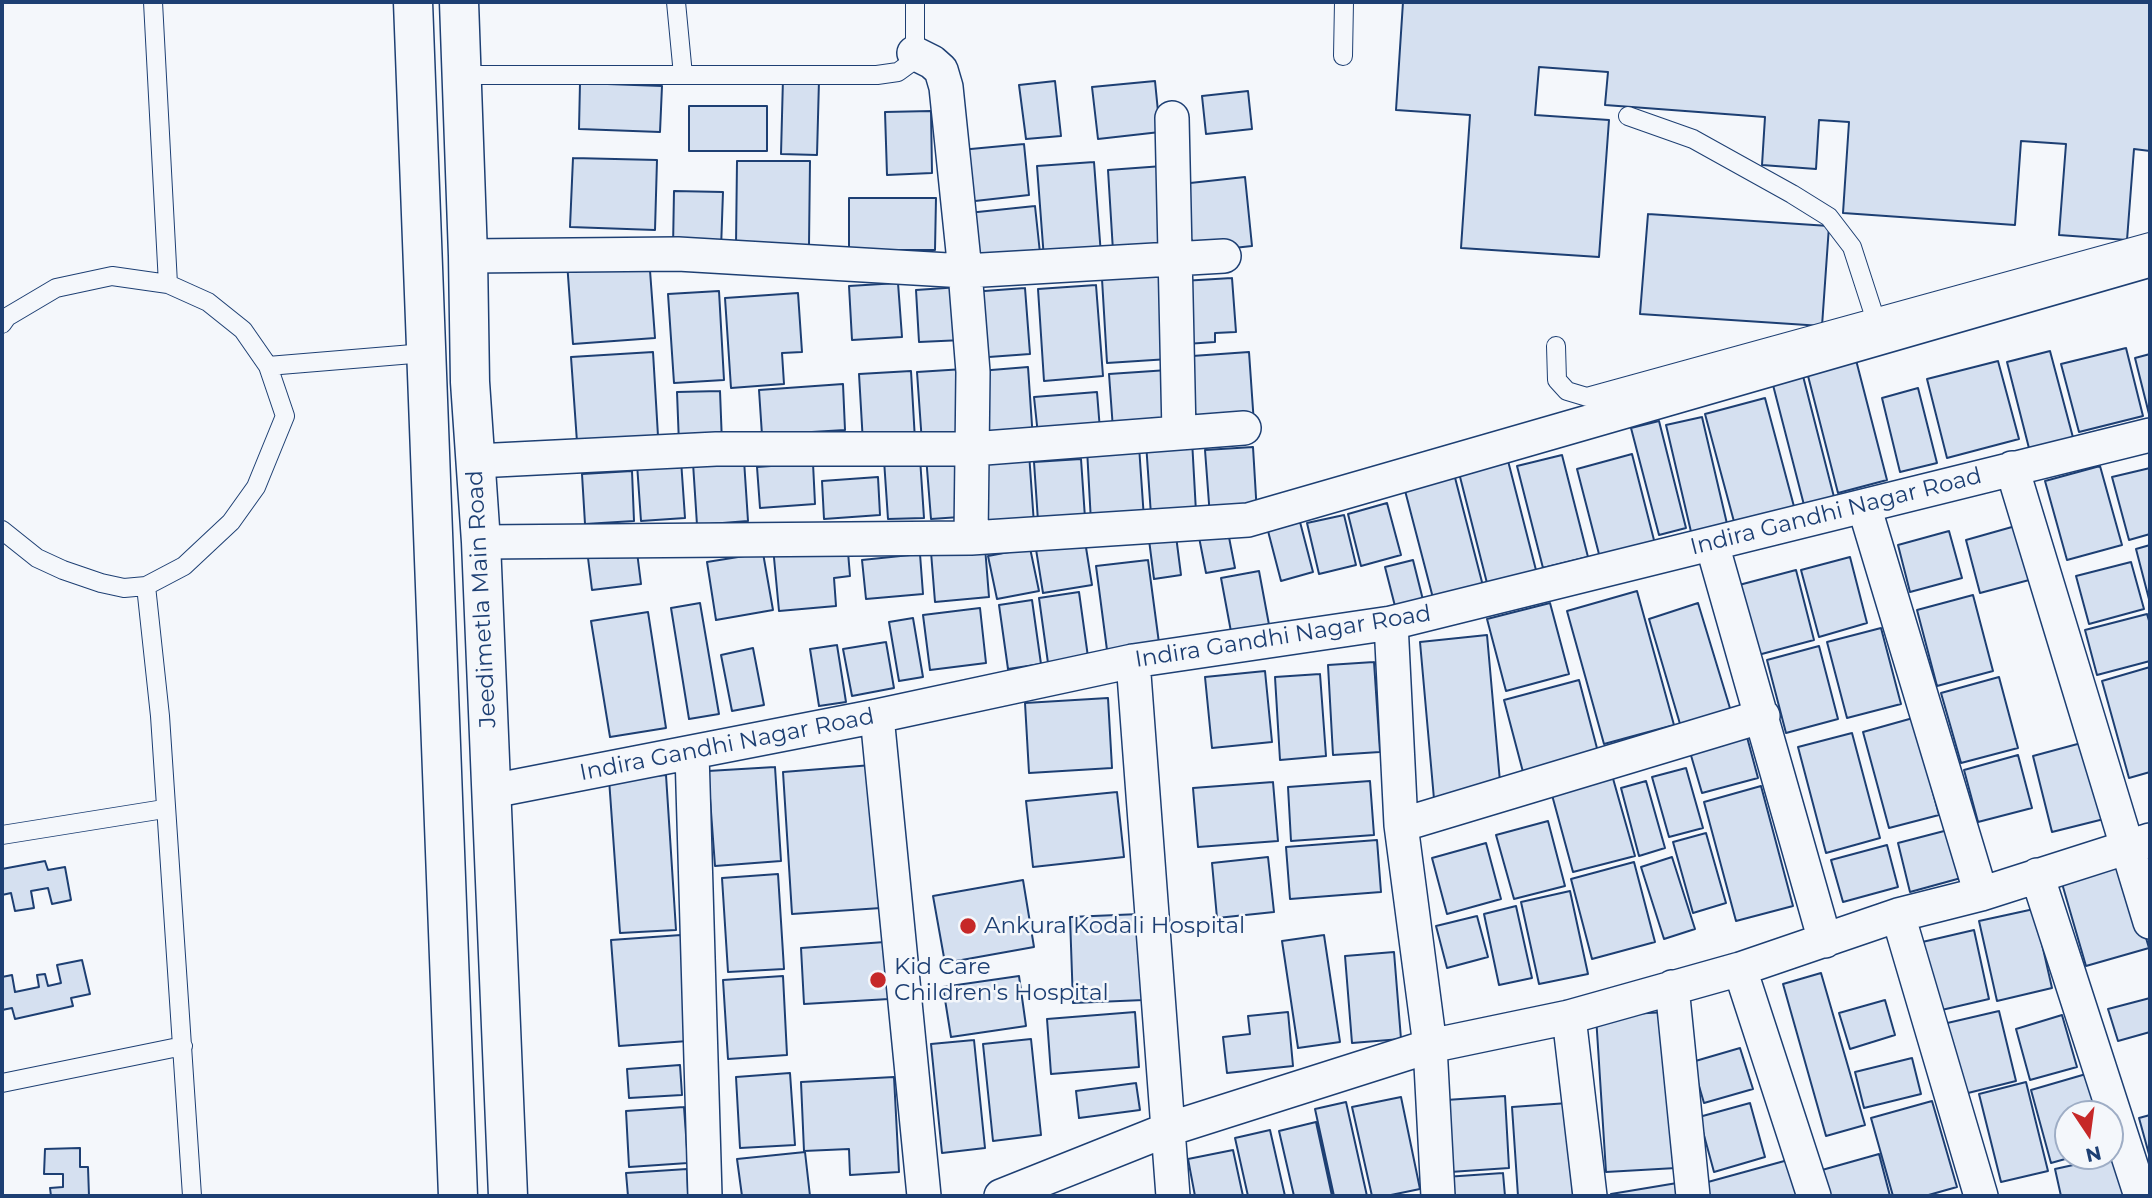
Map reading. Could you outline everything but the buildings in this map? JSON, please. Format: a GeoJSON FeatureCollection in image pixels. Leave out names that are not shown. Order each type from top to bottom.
{"type":"FeatureCollection","features":[{"type":"Feature","properties":{"kind":"main road","name":"Jeedimetla Main Road"},"geometry":{"type":"LineString","coordinates":[[412,2],[458,1196]]}},
{"type":"Feature","properties":{"kind":"main road","name":"Jeedimetla Main Road"},"geometry":{"type":"LineString","coordinates":[[459,2],[470,382],[481,542],[508,1196]]}},
{"type":"Feature","properties":{"kind":"main road"},"geometry":{"type":"LineString","coordinates":[[450,1003],[501,1009]]}},
{"type":"Feature","properties":{"kind":"street"},"geometry":{"type":"LineString","coordinates":[[914,53],[941,70],[946,87],[973,372],[971,538]]}},
{"type":"Feature","properties":{"kind":"street"},"geometry":{"type":"LineString","coordinates":[[1172,118],[1179,433]]}},
{"type":"Feature","properties":{"kind":"street"},"geometry":{"type":"LineString","coordinates":[[468,256],[678,254],[965,271],[1224,256]]}},
{"type":"Feature","properties":{"kind":"street"},"geometry":{"type":"LineString","coordinates":[[481,542],[971,538],[1248,520],[2150,260]]}},
{"type":"Feature","properties":{"kind":"street"},"geometry":{"type":"LineString","coordinates":[[475,461],[716,449],[972,449],[1244,428]]}},
{"type":"Feature","properties":{"kind":"street","name":"Indira Gandhi Nagar Road"},"geometry":{"type":"LineString","coordinates":[[492,791],[877,716],[1133,661],[1391,624],[2150,435]]}},
{"type":"Feature","properties":{"kind":"street"},"geometry":{"type":"LineString","coordinates":[[2012,468],[2138,843],[2150,922]]}},
{"type":"Feature","properties":{"kind":"street"},"geometry":{"type":"LineString","coordinates":[[1864,506],[1980,894]]}},
{"type":"Feature","properties":{"kind":"street"},"geometry":{"type":"LineString","coordinates":[[1712,544],[1825,941]]}},
{"type":"Feature","properties":{"kind":"street"},"geometry":{"type":"LineString","coordinates":[[1391,624],[1401,825],[1430,1046],[1438,1196]]}},
{"type":"Feature","properties":{"kind":"street"},"geometry":{"type":"LineString","coordinates":[[1133,661],[1173,1196]]}},
{"type":"Feature","properties":{"kind":"street"},"geometry":{"type":"LineString","coordinates":[[877,716],[923,1196]]}},
{"type":"Feature","properties":{"kind":"street"},"geometry":{"type":"LineString","coordinates":[[1401,825],[1763,716]]}},
{"type":"Feature","properties":{"kind":"street"},"geometry":{"type":"LineString","coordinates":[[692,753],[705,1196]]}},
{"type":"Feature","properties":{"kind":"street"},"geometry":{"type":"LineString","coordinates":[[1001,1196],[1169,1129],[1430,1046],[1569,1017],[1740,969],[1898,915],[1980,894],[2138,843]]}},
{"type":"Feature","properties":{"kind":"street"},"geometry":{"type":"LineString","coordinates":[[2037,875],[2141,1196]]}},
{"type":"Feature","properties":{"kind":"street"},"geometry":{"type":"LineString","coordinates":[[1898,915],[1981,1196]]}},
{"type":"Feature","properties":{"kind":"street"},"geometry":{"type":"LineString","coordinates":[[1740,969],[1814,1196]]}},
{"type":"Feature","properties":{"kind":"street"},"geometry":{"type":"LineString","coordinates":[[1672,987],[1693,1196]]}},
{"type":"Feature","properties":{"kind":"street"},"geometry":{"type":"LineString","coordinates":[[1569,1017],[1590,1196]]}},
{"type":"Feature","properties":{"kind":"lane"},"geometry":{"type":"LineString","coordinates":[[153,2],[168,284]]}},
{"type":"Feature","properties":{"kind":"lane"},"geometry":{"type":"LineString","coordinates":[[676,2],[683,75]]}},
{"type":"Feature","properties":{"kind":"lane"},"geometry":{"type":"LineString","coordinates":[[462,75],[877,75],[898,72],[909,64],[914,53],[915,2]]}},
{"type":"Feature","properties":{"kind":"lane"},"geometry":{"type":"LineString","coordinates":[[1343,56],[1344,2]]}},
{"type":"Feature","properties":{"kind":"lane"},"geometry":{"type":"LineString","coordinates":[[1628,116],[1693,139],[1829,217],[1852,247],[1875,318]]}},
{"type":"Feature","properties":{"kind":"lane"},"geometry":{"type":"LineString","coordinates":[[1556,346],[1557,380],[1567,391],[1587,397],[2150,242]]}},
{"type":"Feature","properties":{"kind":"lane"},"geometry":{"type":"LineString","coordinates":[[2,324],[7,317],[56,288],[112,276],[168,284],[208,302],[243,330],[268,366],[285,416],[256,487],[231,522],[184,566],[146,586],[124,588],[63,570],[37,558],[2,530]]}},
{"type":"Feature","properties":{"kind":"lane"},"geometry":{"type":"LineString","coordinates":[[268,366],[425,353]]}},
{"type":"Feature","properties":{"kind":"lane"},"geometry":{"type":"LineString","coordinates":[[146,586],[160,716],[164,809],[192,1196]]}},
{"type":"Feature","properties":{"kind":"lane"},"geometry":{"type":"LineString","coordinates":[[2,835],[164,809]]}},
{"type":"Feature","properties":{"kind":"lane"},"geometry":{"type":"LineString","coordinates":[[2,1083],[183,1046]]}},
{"type":"Feature","properties":{"kind":"place","name":"Ankura Kodali Hospital"},"geometry":{"type":"Point","coordinates":[968,926]}},
{"type":"Feature","properties":{"kind":"place","name":"Kid Care Children's Hospital"},"geometry":{"type":"Point","coordinates":[878,980]}}]}
